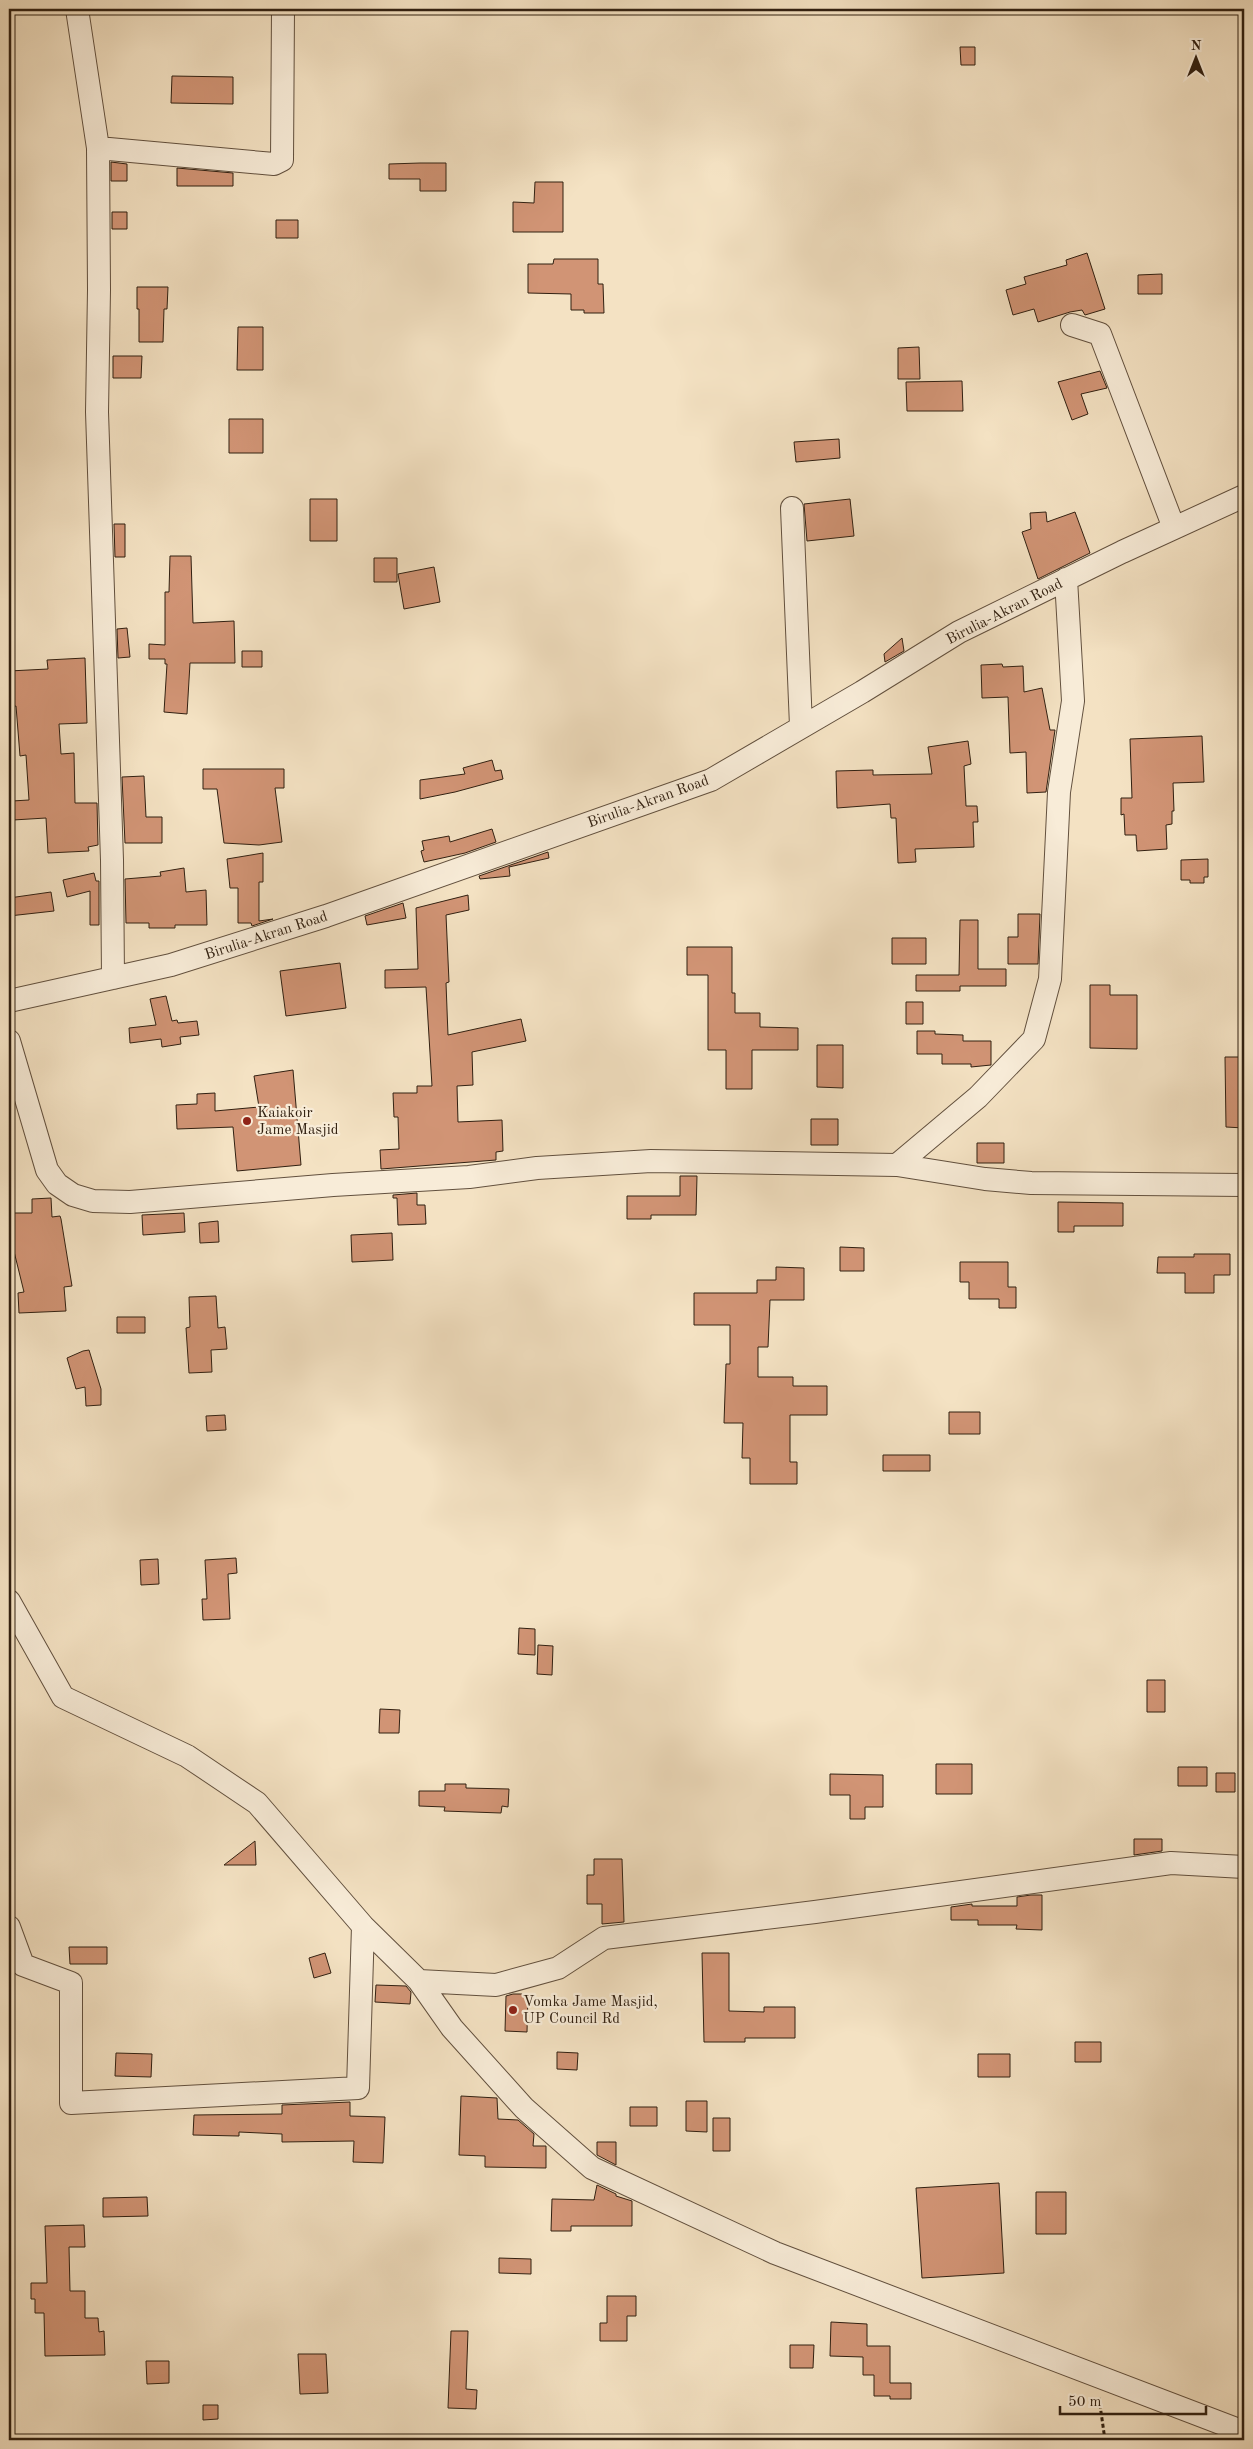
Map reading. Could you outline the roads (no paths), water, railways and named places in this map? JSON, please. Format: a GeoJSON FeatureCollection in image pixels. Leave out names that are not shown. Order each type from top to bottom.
{"type":"FeatureCollection","features":[{"type":"Feature","properties":{"kind":"street"},"geometry":{"type":"LineString","coordinates":[[77,9],[98,148],[99,290],[97,412],[112,860],[113,978]]}},
{"type":"Feature","properties":{"kind":"street"},"geometry":{"type":"LineString","coordinates":[[98,148],[274,164],[282,160],[283,9]]}},
{"type":"Feature","properties":{"kind":"street"},"geometry":{"type":"LineString","coordinates":[[1072,325],[1100,334],[1174,528]]}},
{"type":"Feature","properties":{"kind":"street","name":"Birulia-Akran Road"},"geometry":{"type":"LineString","coordinates":[[9,1001],[171,965],[326,916],[711,780],[862,692],[959,632],[1066,579],[1244,496]]}},
{"type":"Feature","properties":{"kind":"street"},"geometry":{"type":"LineString","coordinates":[[792,508],[801,726]]}},
{"type":"Feature","properties":{"kind":"street"},"geometry":{"type":"LineString","coordinates":[[897,1166],[978,1097],[1034,1039],[1050,979],[1059,792],[1073,701],[1066,579]]}},
{"type":"Feature","properties":{"kind":"street"},"geometry":{"type":"LineString","coordinates":[[9,1041],[47,1170],[58,1184],[73,1195],[92,1201],[130,1202],[333,1185],[469,1177],[537,1168],[651,1161],[897,1166],[985,1179],[1031,1183],[1244,1185]]}},
{"type":"Feature","properties":{"kind":"street"},"geometry":{"type":"LineString","coordinates":[[9,1602],[63,1697],[187,1756],[257,1803],[363,1926],[419,1981],[452,2028],[524,2108],[592,2168],[775,2253],[1244,2432]]}},
{"type":"Feature","properties":{"kind":"street"},"geometry":{"type":"LineString","coordinates":[[419,1981],[496,1985],[558,1968],[604,1938],[815,1912],[1171,1863],[1244,1867]]}},
{"type":"Feature","properties":{"kind":"street"},"geometry":{"type":"LineString","coordinates":[[9,1927],[23,1965],[71,1983],[71,2103],[358,2088],[363,1926]]}},
{"type":"Feature","properties":{"kind":"place","name":"Kaiakoir Jame Masjid"},"geometry":{"type":"Point","coordinates":[247,1121]}},
{"type":"Feature","properties":{"kind":"place","name":"Vomka Jame Masjid, UP Council Rd"},"geometry":{"type":"Point","coordinates":[513,2010]}}]}
